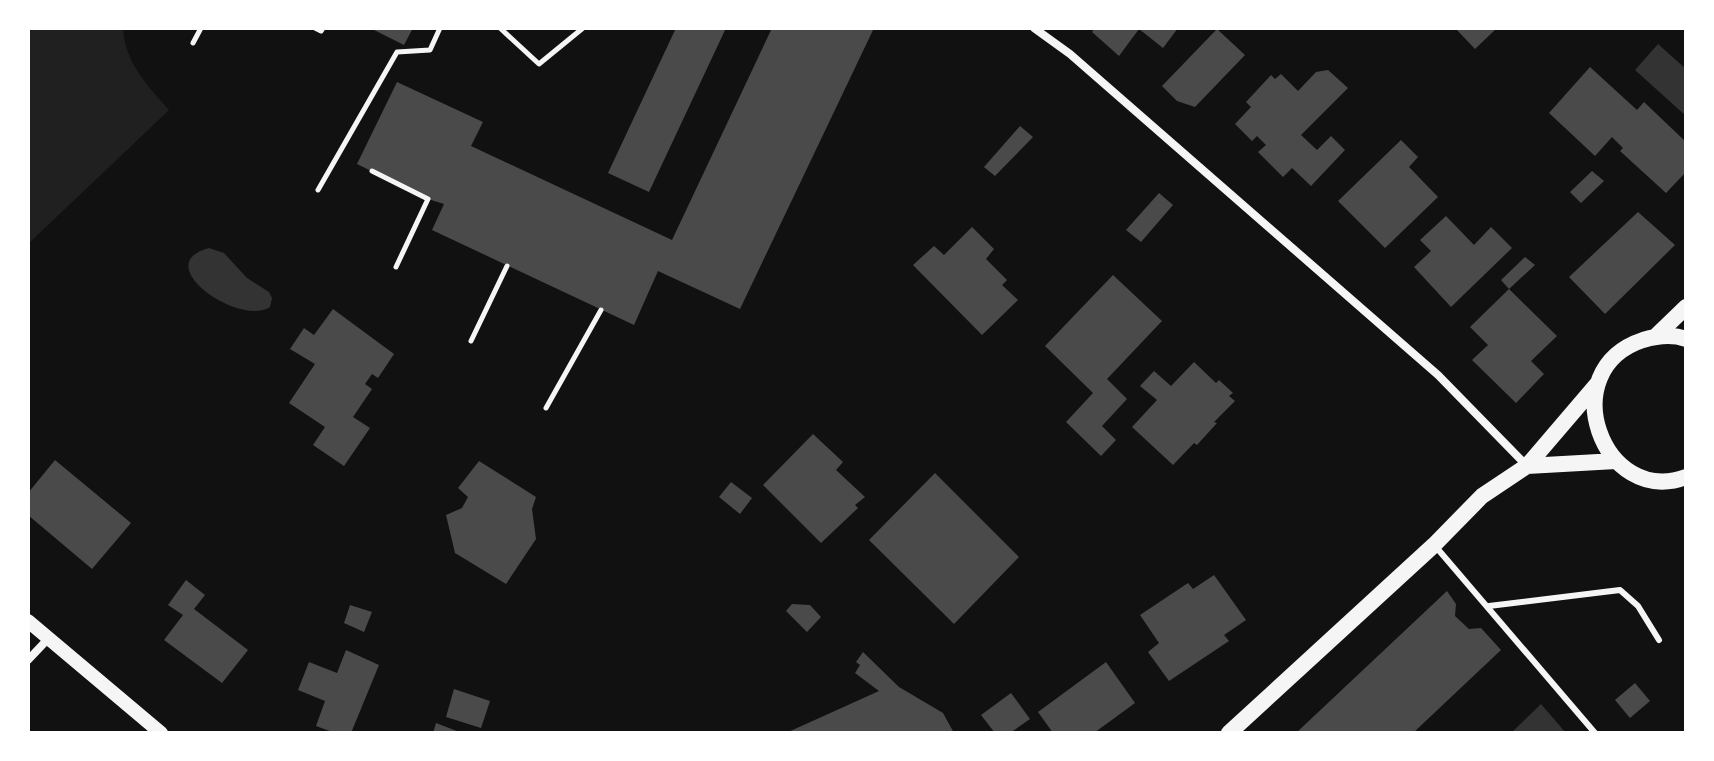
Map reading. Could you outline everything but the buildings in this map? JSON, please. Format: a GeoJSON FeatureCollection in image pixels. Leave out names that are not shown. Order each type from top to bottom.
{"type":"FeatureCollection","features":[{"type":"Feature","properties":{"kind":"main road"},"geometry":{"type":"LineString","coordinates":[[1656,336],[1686,307]]}},
{"type":"Feature","properties":{"kind":"main road"},"geometry":{"type":"LineString","coordinates":[[1229,733],[1434,545],[1482,496],[1527,466],[1621,352],[1632,344],[1656,336],[1686,339]]}},
{"type":"Feature","properties":{"kind":"main road"},"geometry":{"type":"LineString","coordinates":[[1598,383],[1594,410],[1600,438],[1616,461],[1634,473],[1656,480],[1683,481]]}},
{"type":"Feature","properties":{"kind":"main road"},"geometry":{"type":"LineString","coordinates":[[1527,466],[1616,461]]}},
{"type":"Feature","properties":{"kind":"street"},"geometry":{"type":"LineString","coordinates":[[1034,28],[1070,54],[1438,375],[1527,466]]}},
{"type":"Feature","properties":{"kind":"street"},"geometry":{"type":"LineString","coordinates":[[28,621],[161,733]]}},
{"type":"Feature","properties":{"kind":"street"},"geometry":{"type":"LineString","coordinates":[[28,660],[47,640]]}},
{"type":"Feature","properties":{"kind":"lane"},"geometry":{"type":"LineString","coordinates":[[1434,545],[1595,733]]}},
{"type":"Feature","properties":{"kind":"lane"},"geometry":{"type":"LineString","coordinates":[[1488,606],[1620,590],[1638,606],[1659,640]]}},
{"type":"Feature","properties":{"kind":"path"},"geometry":{"type":"LineString","coordinates":[[193,43],[201,28]]}},
{"type":"Feature","properties":{"kind":"path"},"geometry":{"type":"LineString","coordinates":[[315,28],[321,31],[323,28]]}},
{"type":"Feature","properties":{"kind":"path"},"geometry":{"type":"LineString","coordinates":[[318,190],[397,52],[430,50],[440,28]]}},
{"type":"Feature","properties":{"kind":"path"},"geometry":{"type":"LineString","coordinates":[[500,28],[539,64],[583,28]]}},
{"type":"Feature","properties":{"kind":"path"},"geometry":{"type":"LineString","coordinates":[[372,171],[428,199],[396,267]]}},
{"type":"Feature","properties":{"kind":"path"},"geometry":{"type":"LineString","coordinates":[[471,341],[507,266]]}},
{"type":"Feature","properties":{"kind":"path"},"geometry":{"type":"LineString","coordinates":[[546,408],[601,310]]}},
{"type":"Feature","properties":{"kind":"shaded area"},"geometry":{"type":"Polygon","coordinates":[[[28,28],[123,28],[133,63],[169,110],[28,244],[28,28]]]}},
{"type":"Feature","properties":{"kind":"shaded area"},"geometry":{"type":"Polygon","coordinates":[[[1658,44],[1686,69],[1686,116],[1635,70],[1658,44]]]}},
{"type":"Feature","properties":{"kind":"shaded area"},"geometry":{"type":"Polygon","coordinates":[[[209,248],[224,253],[247,278],[269,292],[272,298],[270,307],[256,311],[239,308],[205,291],[193,279],[188,267],[193,256],[209,248]]]}},
{"type":"Feature","properties":{"kind":"shaded area"},"geometry":{"type":"Polygon","coordinates":[[[1541,704],[1566,733],[1511,733],[1541,704]]]}}]}
